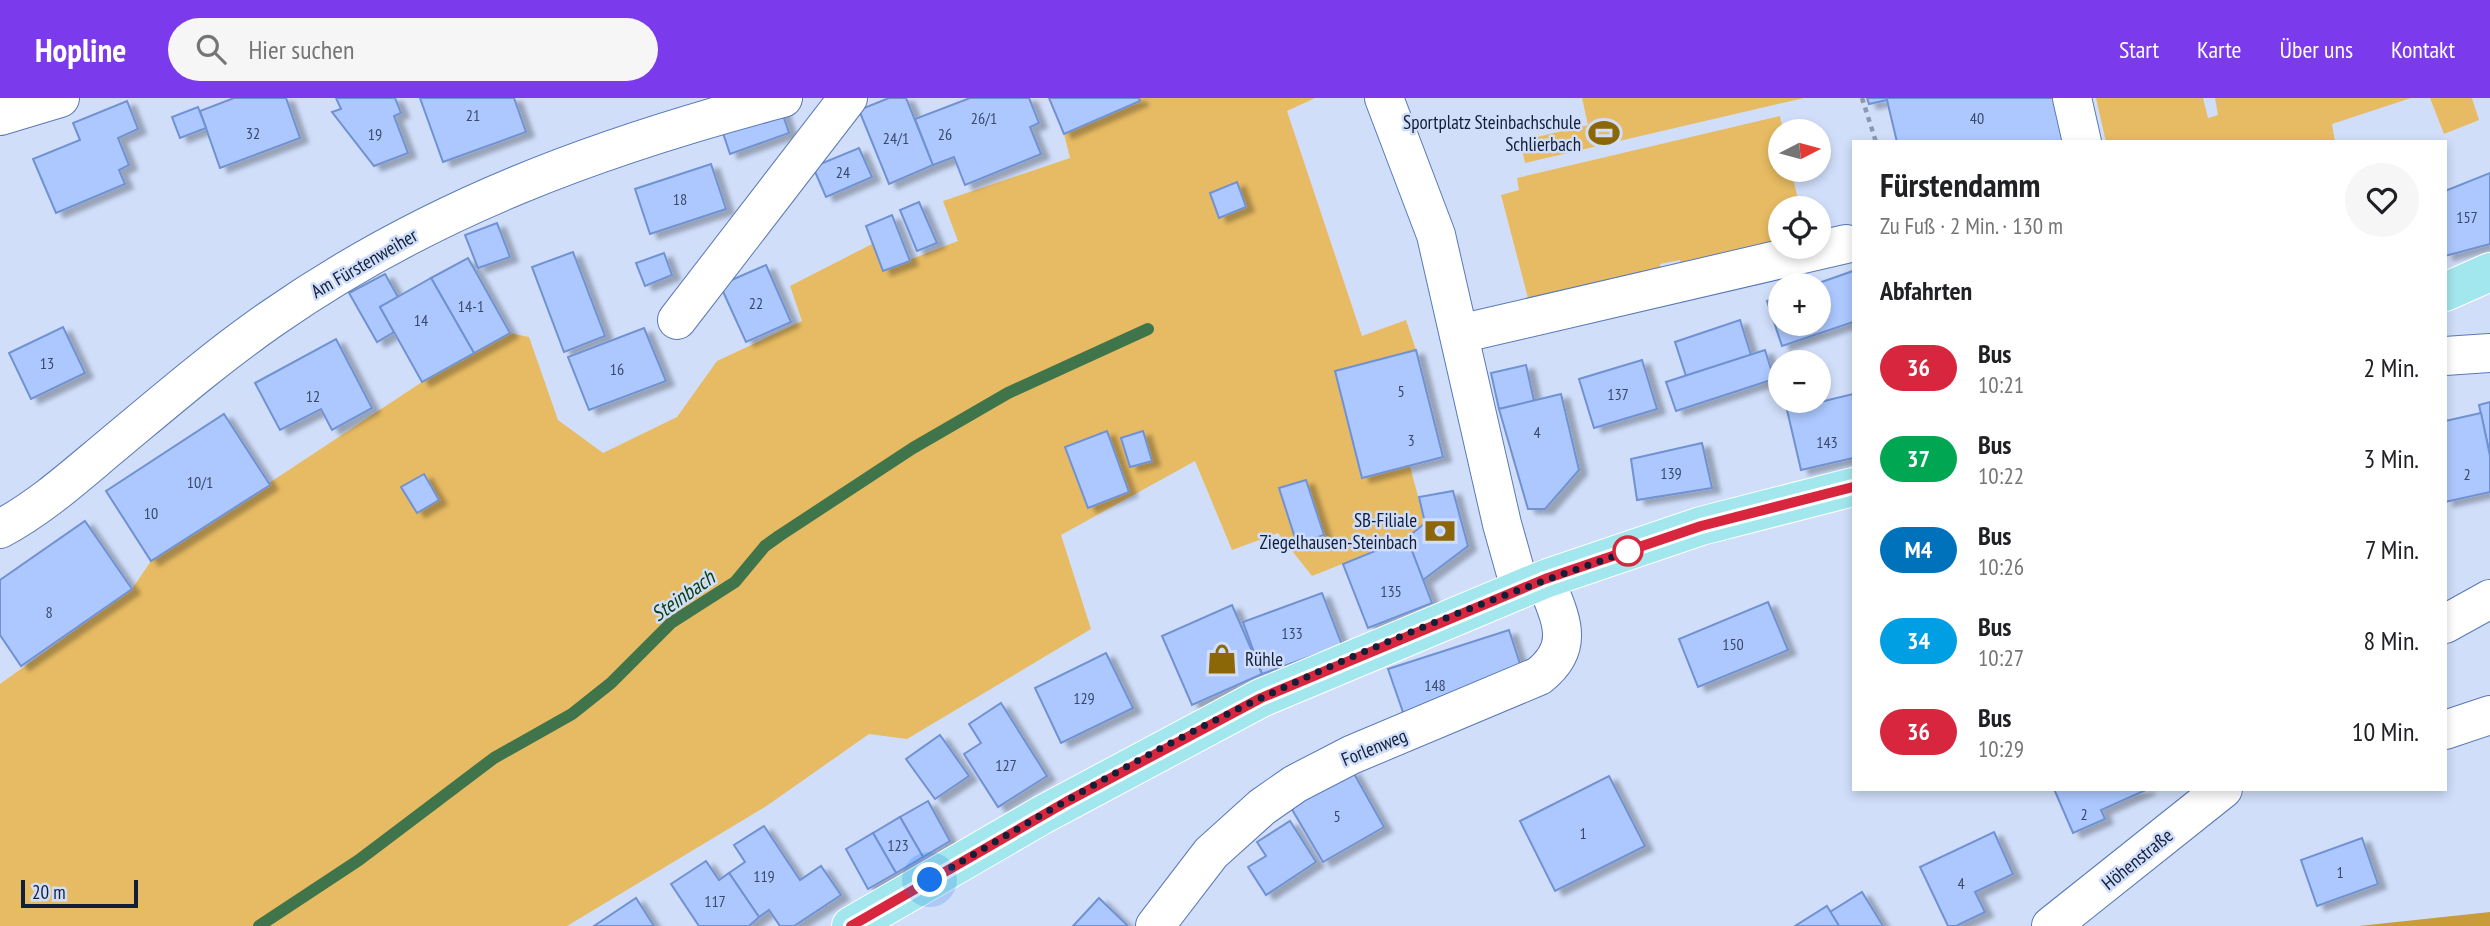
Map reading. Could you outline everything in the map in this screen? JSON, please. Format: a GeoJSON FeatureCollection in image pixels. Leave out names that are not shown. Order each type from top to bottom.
{"type":"FeatureCollection","features":[{"type":"Feature","properties":{"kind":"main road"},"geometry":{"type":"LineString","coordinates":[[2447,291],[2490,272]]}},
{"type":"Feature","properties":{"kind":"main road"},"geometry":{"type":"LineString","coordinates":[[851,926],[1183,737],[1261,698],[1533,584],[1701,526],[1852,487]]}},
{"type":"Feature","properties":{"kind":"street"},"geometry":{"type":"LineString","coordinates":[[0,116],[60,98]]}},
{"type":"Feature","properties":{"kind":"street","name":"Am Fürstenweiher"},"geometry":{"type":"LineString","coordinates":[[0,530],[34,511],[206,367],[272,318],[364,260],[466,207],[578,159],[671,128],[783,98]]}},
{"type":"Feature","properties":{"kind":"street"},"geometry":{"type":"LineString","coordinates":[[677,320],[848,98]]}},
{"type":"Feature","properties":{"kind":"street","name":"Forlenweg"},"geometry":{"type":"LineString","coordinates":[[1155,926],[1211,853],[1262,807],[1295,784],[1351,755],[1539,676],[1553,666],[1561,652],[1563,638],[1560,617],[1533,584],[1459,334],[1436,235],[1384,98]]}},
{"type":"Feature","properties":{"kind":"street"},"geometry":{"type":"LineString","coordinates":[[2072,98],[2082,140]]}},
{"type":"Feature","properties":{"kind":"street"},"geometry":{"type":"LineString","coordinates":[[1459,334],[1846,244]]}},
{"type":"Feature","properties":{"kind":"street"},"geometry":{"type":"LineString","coordinates":[[2447,356],[2490,353]]}},
{"type":"Feature","properties":{"kind":"street"},"geometry":{"type":"LineString","coordinates":[[2447,623],[2490,599]]}},
{"type":"Feature","properties":{"kind":"street"},"geometry":{"type":"LineString","coordinates":[[2447,729],[2490,715]]}},
{"type":"Feature","properties":{"kind":"street","name":"Höhenstraße"},"geometry":{"type":"LineString","coordinates":[[2051,926],[2220,791]]}},
{"type":"Feature","properties":{"kind":"path"},"geometry":{"type":"LineString","coordinates":[[1862,98],[1875,140]]}},
{"type":"Feature","properties":{"kind":"shaded area"},"geometry":{"type":"Polygon","coordinates":[[[1139,98],[1315,98],[1287,111],[1362,336],[1406,320],[1416,350],[1335,371],[1362,477],[1410,466],[1425,523],[1407,538],[1312,576],[1278,533],[1232,550],[1195,461],[1061,535],[1091,629],[907,739],[869,734],[765,807],[567,926],[0,926],[0,684],[132,589],[151,561],[422,382],[510,333],[529,337],[558,420],[603,453],[677,417],[717,361],[802,321],[790,286],[872,244],[883,270],[958,241],[943,201],[1070,158],[1064,134],[1140,101],[1139,98]]]}},
{"type":"Feature","properties":{"kind":"shaded area","name":"Sportplatz Steinbachschule Schlierbach"},"geometry":{"type":"Polygon","coordinates":[[[1582,98],[1804,98],[1525,163],[1520,141],[1588,125],[1582,98]]]}},
{"type":"Feature","properties":{"kind":"shaded area"},"geometry":{"type":"Polygon","coordinates":[[[2096,98],[2203,98],[2208,118],[2218,115],[2215,98],[2411,98],[2332,124],[2335,140],[2106,140],[2096,98]]]}},
{"type":"Feature","properties":{"kind":"shaded area"},"geometry":{"type":"Polygon","coordinates":[[[2430,98],[2472,98],[2479,120],[2444,134],[2430,98]]]}},
{"type":"Feature","properties":{"kind":"shaded area"},"geometry":{"type":"Polygon","coordinates":[[[1780,116],[1781,119],[1768,119],[1768,182],[1794,182],[1797,196],[1768,196],[1768,246],[1681,265],[1680,260],[1660,264],[1661,269],[1528,298],[1501,195],[1519,190],[1517,178],[1780,116]]]}},
{"type":"Feature","properties":{"kind":"shaded area"},"geometry":{"type":"Polygon","coordinates":[[[2490,912],[2490,926],[2359,926],[2490,912]]]}},
{"type":"Feature","properties":{"kind":"building"},"geometry":{"type":"Polygon","coordinates":[[[234,98],[286,98],[300,138],[220,168],[200,111],[234,98]]]}},
{"type":"Feature","properties":{"kind":"building"},"geometry":{"type":"Polygon","coordinates":[[[336,98],[395,98],[401,113],[394,116],[408,153],[374,166],[332,112],[341,109],[336,98]]]}},
{"type":"Feature","properties":{"kind":"building"},"geometry":{"type":"Polygon","coordinates":[[[420,98],[514,98],[526,132],[443,162],[420,98]]]}},
{"type":"Feature","properties":{"kind":"building"},"geometry":{"type":"Polygon","coordinates":[[[889,98],[906,98],[933,165],[889,184],[859,110],[889,98]]]}},
{"type":"Feature","properties":{"kind":"building"},"geometry":{"type":"Polygon","coordinates":[[[970,98],[1029,98],[1039,123],[1030,127],[1041,154],[965,185],[954,157],[933,165],[915,119],[970,98]]]}},
{"type":"Feature","properties":{"kind":"building"},"geometry":{"type":"Polygon","coordinates":[[[1049,98],[1139,98],[1140,101],[1064,134],[1049,98]]]}},
{"type":"Feature","properties":{"kind":"building"},"geometry":{"type":"Polygon","coordinates":[[[1867,98],[2058,98],[2063,140],[1897,140],[1887,100],[1869,104],[1867,98]]]}},
{"type":"Feature","properties":{"kind":"building"},"geometry":{"type":"Polygon","coordinates":[[[127,101],[138,129],[118,138],[129,165],[119,170],[125,184],[56,213],[33,159],[80,140],[73,123],[127,101]]]}},
{"type":"Feature","properties":{"kind":"building"},"geometry":{"type":"Polygon","coordinates":[[[780,106],[789,133],[730,154],[721,127],[780,106]]]}},
{"type":"Feature","properties":{"kind":"building"},"geometry":{"type":"Polygon","coordinates":[[[198,107],[206,128],[180,138],[172,117],[198,107]]]}},
{"type":"Feature","properties":{"kind":"building"},"geometry":{"type":"Polygon","coordinates":[[[859,148],[872,177],[826,197],[813,167],[859,148]]]}},
{"type":"Feature","properties":{"kind":"building"},"geometry":{"type":"Polygon","coordinates":[[[711,164],[726,209],[650,234],[635,189],[711,164]]]}},
{"type":"Feature","properties":{"kind":"building"},"geometry":{"type":"Polygon","coordinates":[[[2490,173],[2490,244],[2447,255],[2447,190],[2490,173]]]}},
{"type":"Feature","properties":{"kind":"building"},"geometry":{"type":"Polygon","coordinates":[[[1237,182],[1246,207],[1219,218],[1210,193],[1237,182]]]}},
{"type":"Feature","properties":{"kind":"building"},"geometry":{"type":"Polygon","coordinates":[[[919,202],[937,243],[917,251],[900,210],[919,202]]]}},
{"type":"Feature","properties":{"kind":"building"},"geometry":{"type":"Polygon","coordinates":[[[892,215],[910,261],[883,271],[866,226],[892,215]]]}},
{"type":"Feature","properties":{"kind":"building"},"geometry":{"type":"Polygon","coordinates":[[[497,223],[510,257],[478,268],[465,235],[497,223]]]}},
{"type":"Feature","properties":{"kind":"building"},"geometry":{"type":"Polygon","coordinates":[[[573,252],[605,336],[564,352],[532,267],[573,252]]]}},
{"type":"Feature","properties":{"kind":"building"},"geometry":{"type":"Polygon","coordinates":[[[664,253],[672,275],[645,286],[636,263],[664,253]]]}},
{"type":"Feature","properties":{"kind":"building"},"geometry":{"type":"Polygon","coordinates":[[[468,258],[510,333],[474,353],[431,278],[468,258]]]}},
{"type":"Feature","properties":{"kind":"building"},"geometry":{"type":"Polygon","coordinates":[[[766,265],[791,322],[746,342],[720,285],[766,265]]]}},
{"type":"Feature","properties":{"kind":"building"},"geometry":{"type":"Polygon","coordinates":[[[1852,271],[1852,322],[1831,329],[1831,279],[1852,271]]]}},
{"type":"Feature","properties":{"kind":"building"},"geometry":{"type":"Polygon","coordinates":[[[385,274],[398,297],[380,307],[394,332],[377,342],[349,293],[385,274]]]}},
{"type":"Feature","properties":{"kind":"building"},"geometry":{"type":"Polygon","coordinates":[[[431,278],[474,353],[422,382],[380,307],[431,278]]]}},
{"type":"Feature","properties":{"kind":"building"},"geometry":{"type":"Polygon","coordinates":[[[1740,320],[1751,355],[1686,376],[1675,342],[1740,320]]]}},
{"type":"Feature","properties":{"kind":"building"},"geometry":{"type":"Polygon","coordinates":[[[63,327],[85,373],[31,399],[9,353],[63,327]]]}},
{"type":"Feature","properties":{"kind":"building"},"geometry":{"type":"Polygon","coordinates":[[[644,328],[666,381],[589,410],[568,357],[644,328]]]}},
{"type":"Feature","properties":{"kind":"building"},"geometry":{"type":"Polygon","coordinates":[[[1779,336],[1812,336],[1782,346],[1779,336]]]}},
{"type":"Feature","properties":{"kind":"building"},"geometry":{"type":"Polygon","coordinates":[[[336,339],[372,408],[332,430],[321,409],[280,430],[255,383],[336,339]]]}},
{"type":"Feature","properties":{"kind":"building"},"geometry":{"type":"Polygon","coordinates":[[[1416,350],[1443,457],[1362,478],[1335,371],[1416,350]]]}},
{"type":"Feature","properties":{"kind":"building"},"geometry":{"type":"Polygon","coordinates":[[[1765,350],[1768,360],[1768,381],[1676,411],[1666,382],[1765,350]]]}},
{"type":"Feature","properties":{"kind":"building"},"geometry":{"type":"Polygon","coordinates":[[[1642,360],[1657,409],[1594,428],[1579,379],[1642,360]]]}},
{"type":"Feature","properties":{"kind":"building"},"geometry":{"type":"Polygon","coordinates":[[[1526,365],[1534,401],[1499,409],[1491,373],[1526,365]]]}},
{"type":"Feature","properties":{"kind":"building"},"geometry":{"type":"Polygon","coordinates":[[[1561,394],[1579,470],[1545,509],[1528,509],[1499,409],[1561,394]]]}},
{"type":"Feature","properties":{"kind":"building"},"geometry":{"type":"Polygon","coordinates":[[[1852,394],[1852,458],[1801,470],[1788,413],[1831,413],[1831,399],[1852,394]]]}},
{"type":"Feature","properties":{"kind":"building"},"geometry":{"type":"Polygon","coordinates":[[[2490,402],[2490,456],[2479,405],[2490,402]]]}},
{"type":"Feature","properties":{"kind":"building"},"geometry":{"type":"Polygon","coordinates":[[[2481,413],[2490,456],[2490,492],[2447,502],[2447,421],[2481,413]]]}},
{"type":"Feature","properties":{"kind":"building"},"geometry":{"type":"Polygon","coordinates":[[[224,414],[270,485],[151,561],[106,491],[224,414]]]}},
{"type":"Feature","properties":{"kind":"building"},"geometry":{"type":"Polygon","coordinates":[[[1107,431],[1129,492],[1088,508],[1065,447],[1107,431]]]}},
{"type":"Feature","properties":{"kind":"building"},"geometry":{"type":"Polygon","coordinates":[[[1143,431],[1152,461],[1130,467],[1121,438],[1143,431]]]}},
{"type":"Feature","properties":{"kind":"building"},"geometry":{"type":"Polygon","coordinates":[[[1702,443],[1712,488],[1637,500],[1631,459],[1702,443]]]}},
{"type":"Feature","properties":{"kind":"building"},"geometry":{"type":"Polygon","coordinates":[[[424,474],[439,500],[417,513],[401,487],[424,474]]]}},
{"type":"Feature","properties":{"kind":"building"},"geometry":{"type":"Polygon","coordinates":[[[1306,480],[1324,535],[1297,544],[1279,488],[1306,480]]]}},
{"type":"Feature","properties":{"kind":"building","name":"SB-Filiale Ziegelhausen-Steinbach"},"geometry":{"type":"Polygon","coordinates":[[[1453,491],[1468,546],[1423,580],[1407,538],[1425,523],[1419,497],[1453,491]]]}},
{"type":"Feature","properties":{"kind":"building"},"geometry":{"type":"Polygon","coordinates":[[[85,521],[132,589],[21,666],[0,635],[0,580],[85,521]]]}},
{"type":"Feature","properties":{"kind":"building"},"geometry":{"type":"Polygon","coordinates":[[[1407,538],[1432,603],[1368,628],[1343,564],[1407,538]]]}},
{"type":"Feature","properties":{"kind":"building"},"geometry":{"type":"Polygon","coordinates":[[[1322,593],[1342,645],[1262,674],[1243,622],[1322,593]]]}},
{"type":"Feature","properties":{"kind":"building"},"geometry":{"type":"Polygon","coordinates":[[[1768,602],[1788,650],[1698,687],[1679,639],[1768,602]]]}},
{"type":"Feature","properties":{"kind":"building"},"geometry":{"type":"Polygon","coordinates":[[[1232,605],[1262,674],[1192,705],[1162,636],[1232,605]]]}},
{"type":"Feature","properties":{"kind":"building"},"geometry":{"type":"Polygon","coordinates":[[[1509,630],[1522,670],[1405,718],[1388,669],[1509,630]]]}},
{"type":"Feature","properties":{"kind":"building"},"geometry":{"type":"Polygon","coordinates":[[[1106,653],[1133,708],[1061,743],[1035,688],[1106,653]]]}},
{"type":"Feature","properties":{"kind":"building"},"geometry":{"type":"Polygon","coordinates":[[[1001,703],[1047,776],[998,807],[964,754],[981,743],[969,724],[1001,703]]]}},
{"type":"Feature","properties":{"kind":"building"},"geometry":{"type":"Polygon","coordinates":[[[940,735],[969,776],[935,799],[906,759],[940,735]]]}},
{"type":"Feature","properties":{"kind":"building"},"geometry":{"type":"Polygon","coordinates":[[[1352,770],[1384,827],[1323,862],[1290,806],[1352,770]]]}},
{"type":"Feature","properties":{"kind":"building"},"geometry":{"type":"Polygon","coordinates":[[[1609,776],[1645,846],[1555,891],[1520,821],[1609,776]]]}},
{"type":"Feature","properties":{"kind":"building"},"geometry":{"type":"Polygon","coordinates":[[[2055,791],[2144,791],[2101,810],[2105,819],[2073,833],[2055,791]]]}},
{"type":"Feature","properties":{"kind":"building"},"geometry":{"type":"Polygon","coordinates":[[[928,801],[950,841],[923,857],[900,817],[928,801]]]}},
{"type":"Feature","properties":{"kind":"building"},"geometry":{"type":"Polygon","coordinates":[[[900,817],[923,857],[896,873],[873,833],[900,817]]]}},
{"type":"Feature","properties":{"kind":"building"},"geometry":{"type":"Polygon","coordinates":[[[1290,821],[1316,862],[1266,895],[1248,867],[1266,856],[1257,842],[1290,821]]]}},
{"type":"Feature","properties":{"kind":"building"},"geometry":{"type":"Polygon","coordinates":[[[764,826],[800,880],[821,866],[841,895],[794,926],[780,926],[769,910],[759,917],[729,873],[745,862],[734,845],[764,826]]]}},
{"type":"Feature","properties":{"kind":"building"},"geometry":{"type":"Polygon","coordinates":[[[1994,832],[2013,874],[1975,892],[1985,912],[1956,926],[1948,926],[1920,867],[1994,832]]]}},
{"type":"Feature","properties":{"kind":"building"},"geometry":{"type":"Polygon","coordinates":[[[873,833],[896,873],[868,889],[846,849],[873,833]]]}},
{"type":"Feature","properties":{"kind":"building"},"geometry":{"type":"Polygon","coordinates":[[[2362,838],[2378,884],[2317,906],[2301,860],[2362,838]]]}},
{"type":"Feature","properties":{"kind":"building"},"geometry":{"type":"Polygon","coordinates":[[[706,861],[719,880],[729,873],[759,917],[749,926],[699,926],[671,884],[706,861]]]}},
{"type":"Feature","properties":{"kind":"building"},"geometry":{"type":"Polygon","coordinates":[[[1862,892],[1883,926],[1839,926],[1830,912],[1862,892]]]}},
{"type":"Feature","properties":{"kind":"building"},"geometry":{"type":"Polygon","coordinates":[[[636,898],[654,926],[594,926],[636,898]]]}},
{"type":"Feature","properties":{"kind":"building"},"geometry":{"type":"Polygon","coordinates":[[[1099,898],[1128,926],[1073,926],[1099,898]]]}},
{"type":"Feature","properties":{"kind":"building"},"geometry":{"type":"Polygon","coordinates":[[[1827,906],[1839,926],[1795,926],[1827,906]]]}},
{"type":"Feature","properties":{"kind":"waterway","name":"Steinbach"},"geometry":{"type":"LineString","coordinates":[[259,926],[359,860],[494,758],[572,714],[611,683],[671,623],[735,582],[765,546],[779,536],[913,448],[1008,393],[1148,329]]}},
{"type":"Feature","properties":{"kind":"bus line","name":"36"},"geometry":{"type":"LineString","coordinates":[[851,926],[1066,802],[1183,737],[1261,698],[1545,579],[1701,526],[1852,487]]}},
{"type":"Feature","properties":{"kind":"place","name":"Sportplatz Steinbachschule Schlierbach"},"geometry":{"type":"Point","coordinates":[1604,133]}},
{"type":"Feature","properties":{"kind":"place","name":"SB-Filiale Ziegelhausen-Steinbach"},"geometry":{"type":"Point","coordinates":[1440,531]}},
{"type":"Feature","properties":{"kind":"place","name":"Rühle"},"geometry":{"type":"Point","coordinates":[1222,659]}},
{"type":"Feature","properties":{"kind":"route"},"geometry":{"type":"LineString","coordinates":[[930,880],[1183,737],[1261,698],[1520,588],[1633,550],[1628,551]]}}]}
